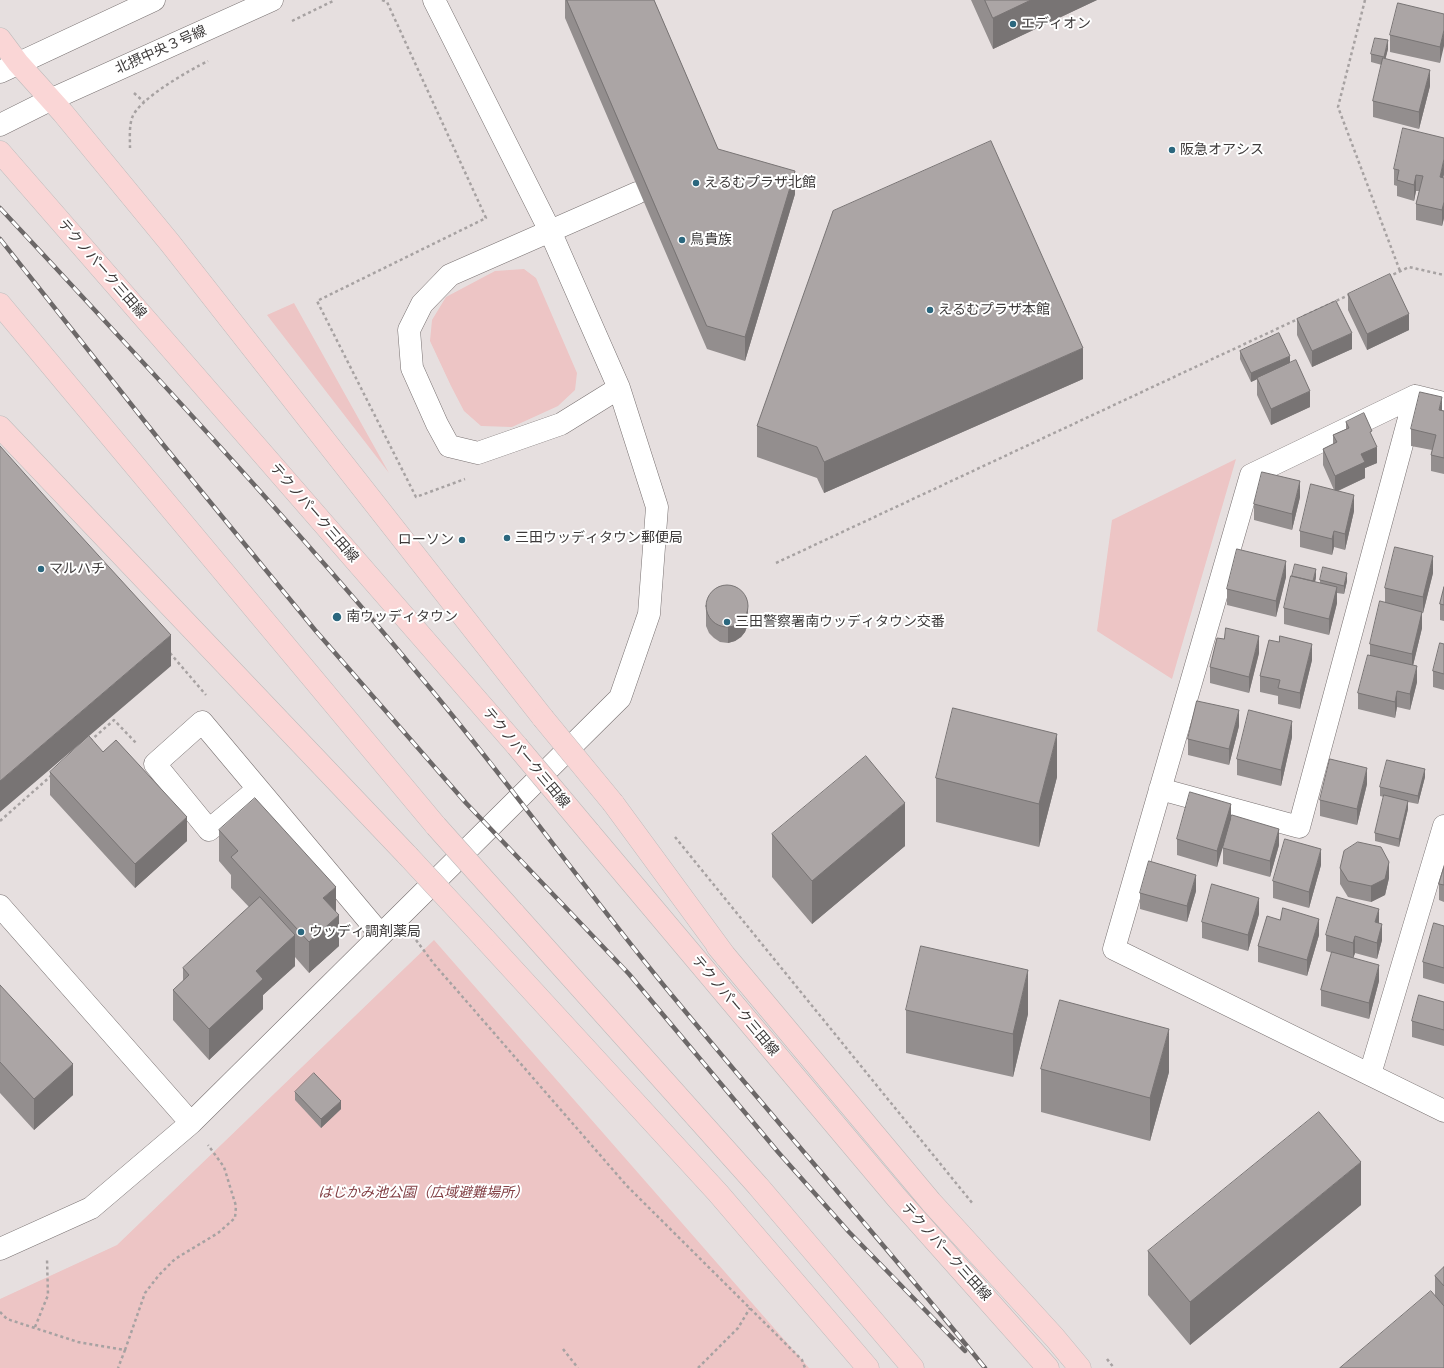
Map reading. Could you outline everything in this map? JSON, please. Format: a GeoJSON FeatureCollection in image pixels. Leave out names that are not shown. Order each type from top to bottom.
{"type":"FeatureCollection","features":[{"type":"Feature","properties":{"kind":"main road"},"geometry":{"type":"LineString","coordinates":[[0,39],[9,67],[50,100],[170,243],[543,718],[613,803],[896,1197]]}},
{"type":"Feature","properties":{"kind":"main road","name":"テクノパーク三田線"},"geometry":{"type":"LineString","coordinates":[[1,153],[517,746],[896,1197],[1048,1368]]}},
{"type":"Feature","properties":{"kind":"main road"},"geometry":{"type":"LineString","coordinates":[[0,304],[436,826],[758,1186],[913,1368]]}},
{"type":"Feature","properties":{"kind":"main road"},"geometry":{"type":"LineString","coordinates":[[0,427],[408,856],[484,938],[718,1193],[868,1368]]}},
{"type":"Feature","properties":{"kind":"main road"},"geometry":{"type":"LineString","coordinates":[[717,946],[931,1202],[1050,1332],[1080,1368]]}},
{"type":"Feature","properties":{"kind":"street"},"geometry":{"type":"LineString","coordinates":[[9,67],[154,0]]}},
{"type":"Feature","properties":{"kind":"street","name":"北摂中央３号線"},"geometry":{"type":"LineString","coordinates":[[0,125],[50,100],[272,0]]}},
{"type":"Feature","properties":{"kind":"street"},"geometry":{"type":"LineString","coordinates":[[0,1249],[91,1208],[191,1122],[620,698],[649,614],[657,507],[619,388],[550,231],[434,0]]}},
{"type":"Feature","properties":{"kind":"street"},"geometry":{"type":"LineString","coordinates":[[619,388],[561,424],[478,453],[449,446],[436,424],[412,368],[409,330],[422,304],[450,275],[637,193]]}},
{"type":"Feature","properties":{"kind":"street"},"geometry":{"type":"LineString","coordinates":[[1444,403],[1415,396],[1251,475],[1114,948],[1444,1111]]}},
{"type":"Feature","properties":{"kind":"street"},"geometry":{"type":"LineString","coordinates":[[1160,789],[1299,827],[1415,396]]}},
{"type":"Feature","properties":{"kind":"street"},"geometry":{"type":"LineString","coordinates":[[258,789],[209,830],[155,764],[202,722],[380,934]]}},
{"type":"Feature","properties":{"kind":"street"},"geometry":{"type":"LineString","coordinates":[[1370,1074],[1444,826]]}},
{"type":"Feature","properties":{"kind":"street"},"geometry":{"type":"LineString","coordinates":[[0,906],[191,1122]]}},
{"type":"Feature","properties":{"kind":"path"},"geometry":{"type":"LineString","coordinates":[[292,21],[335,0]]}},
{"type":"Feature","properties":{"kind":"path"},"geometry":{"type":"LineString","coordinates":[[382,0],[387,2],[486,218],[317,301],[416,497]]}},
{"type":"Feature","properties":{"kind":"path"},"geometry":{"type":"LineString","coordinates":[[1365,0],[1338,107],[1400,271]]}},
{"type":"Feature","properties":{"kind":"path"},"geometry":{"type":"LineString","coordinates":[[129,155],[132,117],[144,102],[184,73],[213,59]]}},
{"type":"Feature","properties":{"kind":"path"},"geometry":{"type":"LineString","coordinates":[[1386,278],[1409,267],[1444,275]]}},
{"type":"Feature","properties":{"kind":"path"},"geometry":{"type":"LineString","coordinates":[[776,563],[1357,291]]}},
{"type":"Feature","properties":{"kind":"path"},"geometry":{"type":"LineString","coordinates":[[174,658],[207,696]]}},
{"type":"Feature","properties":{"kind":"path"},"geometry":{"type":"LineString","coordinates":[[89,742],[114,720],[155,764]]}},
{"type":"Feature","properties":{"kind":"path"},"geometry":{"type":"LineString","coordinates":[[0,822],[56,771]]}},
{"type":"Feature","properties":{"kind":"path"},"geometry":{"type":"LineString","coordinates":[[674,835],[975,1206]]}},
{"type":"Feature","properties":{"kind":"path"},"geometry":{"type":"LineString","coordinates":[[399,916],[434,964],[627,1186],[802,1360],[805,1368]]}},
{"type":"Feature","properties":{"kind":"path"},"geometry":{"type":"LineString","coordinates":[[118,1368],[145,1293],[159,1275],[175,1259],[218,1233],[235,1218],[236,1206],[224,1167],[191,1122]]}},
{"type":"Feature","properties":{"kind":"path"},"geometry":{"type":"LineString","coordinates":[[35,1328],[48,1296],[46,1228]]}},
{"type":"Feature","properties":{"kind":"path"},"geometry":{"type":"LineString","coordinates":[[698,1368],[738,1328],[750,1308]]}},
{"type":"Feature","properties":{"kind":"path"},"geometry":{"type":"LineString","coordinates":[[0,1312],[7,1319],[78,1342],[125,1350]]}},
{"type":"Feature","properties":{"kind":"path"},"geometry":{"type":"LineString","coordinates":[[563,1349],[578,1368]]}},
{"type":"Feature","properties":{"kind":"path"},"geometry":{"type":"LineString","coordinates":[[1104,1356],[1114,1368]]}},
{"type":"Feature","properties":{"kind":"green space"},"geometry":{"type":"Polygon","coordinates":[[[524,269],[536,278],[577,373],[575,390],[558,406],[512,427],[481,426],[464,411],[430,341],[432,320],[446,297],[495,271],[524,269]]]}},
{"type":"Feature","properties":{"kind":"green space"},"geometry":{"type":"Polygon","coordinates":[[[294,303],[389,473],[267,315],[294,303]]]}},
{"type":"Feature","properties":{"kind":"green space"},"geometry":{"type":"Polygon","coordinates":[[[1236,459],[1172,679],[1097,631],[1112,520],[1236,459]]]}},
{"type":"Feature","properties":{"kind":"green space","name":"はじかみ池公園（広域避難場所）"},"geometry":{"type":"Polygon","coordinates":[[[434,940],[809,1368],[0,1368],[0,1299],[117,1245],[434,940]]]}},
{"type":"Feature","properties":{"kind":"building","name":"えるむプラザ北館"},"geometry":{"type":"Polygon","coordinates":[[[567,0],[654,0],[718,149],[795,171],[745,337],[707,326],[567,0]]]}},
{"type":"Feature","properties":{"kind":"building"},"geometry":{"type":"Polygon","coordinates":[[[985,0],[1031,0],[993,18],[985,0]]]}},
{"type":"Feature","properties":{"kind":"building"},"geometry":{"type":"Polygon","coordinates":[[[1398,3],[1444,14],[1444,30],[1440,47],[1390,35],[1398,3]]]}},
{"type":"Feature","properties":{"kind":"building"},"geometry":{"type":"Polygon","coordinates":[[[1375,38],[1388,40],[1384,57],[1371,54],[1375,38]]]}},
{"type":"Feature","properties":{"kind":"building"},"geometry":{"type":"Polygon","coordinates":[[[1383,58],[1430,70],[1419,112],[1373,101],[1383,58]]]}},
{"type":"Feature","properties":{"kind":"building"},"geometry":{"type":"Polygon","coordinates":[[[1403,128],[1444,138],[1444,159],[1440,177],[1444,178],[1444,202],[1442,210],[1416,204],[1423,176],[1416,175],[1414,185],[1397,180],[1399,170],[1394,169],[1403,128]]]}},
{"type":"Feature","properties":{"kind":"building","name":"えるむプラザ本館"},"geometry":{"type":"Polygon","coordinates":[[[991,141],[1083,348],[824,462],[817,447],[757,426],[833,211],[991,141]]]}},
{"type":"Feature","properties":{"kind":"building"},"geometry":{"type":"Polygon","coordinates":[[[1390,274],[1409,314],[1367,334],[1348,294],[1390,274]]]}},
{"type":"Feature","properties":{"kind":"building"},"geometry":{"type":"Polygon","coordinates":[[[1336,301],[1352,333],[1312,351],[1297,319],[1336,301]]]}},
{"type":"Feature","properties":{"kind":"building"},"geometry":{"type":"Polygon","coordinates":[[[1279,333],[1290,356],[1251,373],[1240,351],[1279,333]]]}},
{"type":"Feature","properties":{"kind":"building"},"geometry":{"type":"Polygon","coordinates":[[[1296,360],[1310,391],[1271,409],[1257,378],[1296,360]]]}},
{"type":"Feature","properties":{"kind":"building"},"geometry":{"type":"Polygon","coordinates":[[[1420,392],[1442,397],[1439,410],[1444,411],[1444,458],[1431,455],[1436,435],[1411,429],[1420,392]]]}},
{"type":"Feature","properties":{"kind":"building"},"geometry":{"type":"Polygon","coordinates":[[[1364,413],[1377,447],[1361,454],[1365,462],[1335,476],[1323,449],[1337,442],[1333,435],[1349,428],[1346,422],[1364,413]]]}},
{"type":"Feature","properties":{"kind":"building","name":"マルハチ"},"geometry":{"type":"Polygon","coordinates":[[[0,446],[171,635],[0,781],[0,446]]]}},
{"type":"Feature","properties":{"kind":"building"},"geometry":{"type":"Polygon","coordinates":[[[1262,472],[1300,481],[1292,514],[1254,504],[1262,472]]]}},
{"type":"Feature","properties":{"kind":"building"},"geometry":{"type":"Polygon","coordinates":[[[1311,484],[1354,495],[1345,534],[1334,531],[1332,539],[1300,531],[1311,484]]]}},
{"type":"Feature","properties":{"kind":"building"},"geometry":{"type":"Polygon","coordinates":[[[1395,547],[1433,556],[1423,597],[1385,588],[1395,547]]]}},
{"type":"Feature","properties":{"kind":"building"},"geometry":{"type":"Polygon","coordinates":[[[1237,549],[1286,561],[1276,601],[1227,589],[1237,549]]]}},
{"type":"Feature","properties":{"kind":"building"},"geometry":{"type":"Polygon","coordinates":[[[1295,564],[1316,569],[1313,581],[1292,576],[1295,564]]]}},
{"type":"Feature","properties":{"kind":"building"},"geometry":{"type":"Polygon","coordinates":[[[1323,567],[1347,573],[1344,586],[1320,580],[1323,567]]]}},
{"type":"Feature","properties":{"kind":"building"},"geometry":{"type":"Polygon","coordinates":[[[1291,576],[1337,587],[1329,619],[1284,608],[1291,576]]]}},
{"type":"Feature","properties":{"kind":"building"},"geometry":{"type":"Polygon","coordinates":[[[727,585],[742,591],[748,606],[742,621],[727,627],[712,621],[706,606],[712,591],[727,585]]]}},
{"type":"Feature","properties":{"kind":"building"},"geometry":{"type":"Polygon","coordinates":[[[1444,587],[1444,605],[1440,604],[1444,587]]]}},
{"type":"Feature","properties":{"kind":"building"},"geometry":{"type":"Polygon","coordinates":[[[1380,601],[1422,612],[1412,654],[1370,644],[1380,601]]]}},
{"type":"Feature","properties":{"kind":"building"},"geometry":{"type":"Polygon","coordinates":[[[1226,628],[1259,636],[1249,677],[1210,667],[1217,638],[1224,639],[1226,628]]]}},
{"type":"Feature","properties":{"kind":"building"},"geometry":{"type":"Polygon","coordinates":[[[1280,636],[1312,644],[1300,693],[1278,688],[1280,680],[1260,676],[1269,640],[1279,642],[1280,636]]]}},
{"type":"Feature","properties":{"kind":"building"},"geometry":{"type":"Polygon","coordinates":[[[1440,643],[1444,644],[1444,674],[1433,671],[1440,643]]]}},
{"type":"Feature","properties":{"kind":"building"},"geometry":{"type":"Polygon","coordinates":[[[1368,655],[1417,666],[1410,694],[1397,691],[1395,702],[1358,693],[1368,655]]]}},
{"type":"Feature","properties":{"kind":"building"},"geometry":{"type":"Polygon","coordinates":[[[1197,701],[1239,710],[1229,749],[1188,739],[1197,701]]]}},
{"type":"Feature","properties":{"kind":"building"},"geometry":{"type":"Polygon","coordinates":[[[953,708],[1057,734],[1039,804],[936,778],[953,708]]]}},
{"type":"Feature","properties":{"kind":"building"},"geometry":{"type":"Polygon","coordinates":[[[1249,710],[1292,721],[1281,770],[1237,759],[1249,710]]]}},
{"type":"Feature","properties":{"kind":"building"},"geometry":{"type":"Polygon","coordinates":[[[89,736],[103,752],[116,740],[187,817],[135,864],[50,772],[89,736]]]}},
{"type":"Feature","properties":{"kind":"building"},"geometry":{"type":"Polygon","coordinates":[[[866,756],[905,803],[812,881],[772,834],[866,756]]]}},
{"type":"Feature","properties":{"kind":"building"},"geometry":{"type":"Polygon","coordinates":[[[1330,759],[1367,768],[1357,809],[1320,800],[1330,759]]]}},
{"type":"Feature","properties":{"kind":"building"},"geometry":{"type":"Polygon","coordinates":[[[1387,760],[1425,769],[1418,796],[1380,787],[1387,760]]]}},
{"type":"Feature","properties":{"kind":"building"},"geometry":{"type":"Polygon","coordinates":[[[1190,792],[1231,804],[1217,851],[1177,839],[1190,792]]]}},
{"type":"Feature","properties":{"kind":"building"},"geometry":{"type":"Polygon","coordinates":[[[1384,795],[1408,801],[1399,839],[1375,833],[1384,795]]]}},
{"type":"Feature","properties":{"kind":"building"},"geometry":{"type":"Polygon","coordinates":[[[255,798],[336,887],[323,898],[339,915],[309,942],[231,857],[238,851],[219,830],[255,798]]]}},
{"type":"Feature","properties":{"kind":"building"},"geometry":{"type":"Polygon","coordinates":[[[1232,815],[1279,829],[1270,861],[1223,848],[1232,815]]]}},
{"type":"Feature","properties":{"kind":"building"},"geometry":{"type":"Polygon","coordinates":[[[1285,839],[1321,849],[1309,892],[1273,881],[1285,839]]]}},
{"type":"Feature","properties":{"kind":"building"},"geometry":{"type":"Polygon","coordinates":[[[1358,842],[1381,847],[1389,862],[1385,879],[1371,886],[1348,881],[1340,868],[1344,851],[1358,842]]]}},
{"type":"Feature","properties":{"kind":"building"},"geometry":{"type":"Polygon","coordinates":[[[1149,861],[1196,875],[1187,906],[1140,893],[1149,861]]]}},
{"type":"Feature","properties":{"kind":"building"},"geometry":{"type":"Polygon","coordinates":[[[1444,867],[1444,885],[1439,884],[1444,867]]]}},
{"type":"Feature","properties":{"kind":"building"},"geometry":{"type":"Polygon","coordinates":[[[1212,884],[1259,898],[1248,935],[1202,922],[1212,884]]]}},
{"type":"Feature","properties":{"kind":"building"},"geometry":{"type":"Polygon","coordinates":[[[260,897],[295,935],[256,971],[263,979],[209,1029],[173,990],[189,975],[183,968],[260,897]]]}},
{"type":"Feature","properties":{"kind":"building"},"geometry":{"type":"Polygon","coordinates":[[[1337,897],[1379,909],[1375,922],[1382,924],[1377,943],[1355,936],[1353,943],[1326,935],[1337,897]]]}},
{"type":"Feature","properties":{"kind":"building"},"geometry":{"type":"Polygon","coordinates":[[[1283,908],[1319,919],[1307,960],[1258,946],[1267,916],[1280,920],[1283,908]]]}},
{"type":"Feature","properties":{"kind":"building"},"geometry":{"type":"Polygon","coordinates":[[[1434,923],[1444,926],[1444,968],[1423,962],[1434,923]]]}},
{"type":"Feature","properties":{"kind":"building"},"geometry":{"type":"Polygon","coordinates":[[[921,946],[1028,970],[1013,1034],[906,1010],[921,946]]]}},
{"type":"Feature","properties":{"kind":"building"},"geometry":{"type":"Polygon","coordinates":[[[1332,952],[1379,965],[1369,1003],[1321,990],[1332,952]]]}},
{"type":"Feature","properties":{"kind":"building"},"geometry":{"type":"Polygon","coordinates":[[[0,985],[73,1064],[34,1099],[0,1062],[0,985]]]}},
{"type":"Feature","properties":{"kind":"building"},"geometry":{"type":"Polygon","coordinates":[[[1419,995],[1444,1002],[1444,1030],[1412,1021],[1419,995]]]}},
{"type":"Feature","properties":{"kind":"building"},"geometry":{"type":"Polygon","coordinates":[[[1060,1000],[1169,1029],[1150,1098],[1041,1069],[1060,1000]]]}},
{"type":"Feature","properties":{"kind":"building"},"geometry":{"type":"Polygon","coordinates":[[[314,1073],[341,1101],[321,1119],[295,1092],[314,1073]]]}},
{"type":"Feature","properties":{"kind":"building"},"geometry":{"type":"Polygon","coordinates":[[[1319,1112],[1361,1162],[1190,1302],[1148,1251],[1319,1112]]]}},
{"type":"Feature","properties":{"kind":"building"},"geometry":{"type":"Polygon","coordinates":[[[1444,1267],[1444,1286],[1435,1276],[1444,1267]]]}},
{"type":"Feature","properties":{"kind":"building"},"geometry":{"type":"Polygon","coordinates":[[[1431,1291],[1444,1306],[1444,1368],[1340,1368],[1431,1291]]]}},
{"type":"Feature","properties":{"kind":"railway"},"geometry":{"type":"LineString","coordinates":[[0,208],[212,438],[368,615],[484,755],[642,959],[985,1368]]}},
{"type":"Feature","properties":{"kind":"railway"},"geometry":{"type":"LineString","coordinates":[[0,239],[161,442],[315,630],[466,803],[629,974],[778,1152],[849,1232],[965,1351]]}},
{"type":"Feature","properties":{"kind":"place","name":"エディオン"},"geometry":{"type":"Point","coordinates":[1013,24]}},
{"type":"Feature","properties":{"kind":"place","name":"阪急オアシス"},"geometry":{"type":"Point","coordinates":[1172,150]}},
{"type":"Feature","properties":{"kind":"place","name":"えるむプラザ北館"},"geometry":{"type":"Point","coordinates":[696,183]}},
{"type":"Feature","properties":{"kind":"place","name":"鳥貴族"},"geometry":{"type":"Point","coordinates":[682,240]}},
{"type":"Feature","properties":{"kind":"place","name":"えるむプラザ本館"},"geometry":{"type":"Point","coordinates":[930,310]}},
{"type":"Feature","properties":{"kind":"place","name":"三田ウッディタウン郵便局"},"geometry":{"type":"Point","coordinates":[507,538]}},
{"type":"Feature","properties":{"kind":"place","name":"ローソン"},"geometry":{"type":"Point","coordinates":[462,540]}},
{"type":"Feature","properties":{"kind":"place","name":"マルハチ"},"geometry":{"type":"Point","coordinates":[41,569]}},
{"type":"Feature","properties":{"kind":"place","name":"南ウッディタウン"},"geometry":{"type":"Point","coordinates":[337,617]}},
{"type":"Feature","properties":{"kind":"place","name":"三田警察署南ウッディタウン交番"},"geometry":{"type":"Point","coordinates":[727,622]}},
{"type":"Feature","properties":{"kind":"place","name":"ウッディ調剤薬局"},"geometry":{"type":"Point","coordinates":[301,932]}}]}
